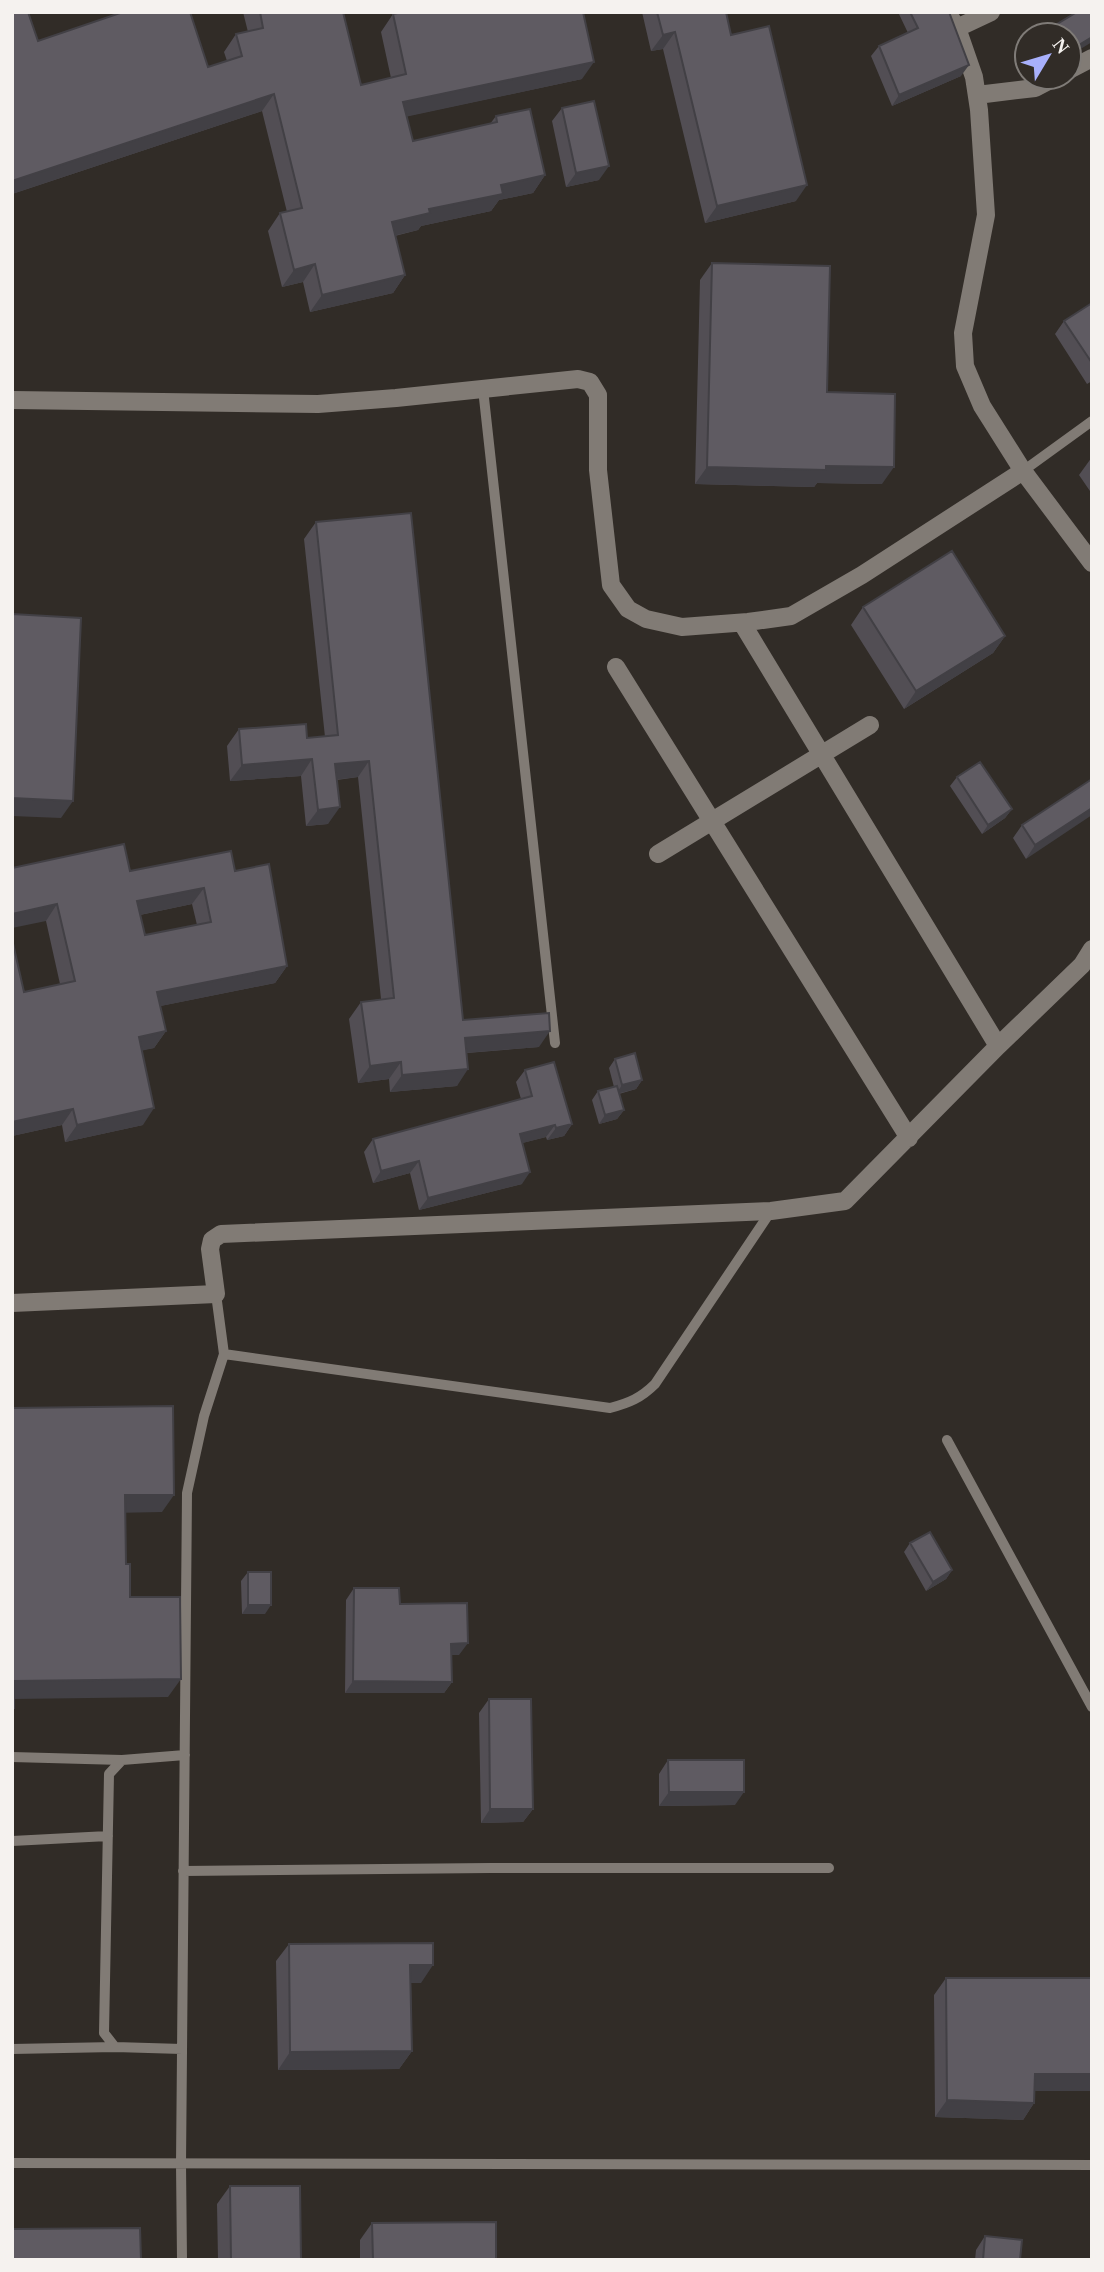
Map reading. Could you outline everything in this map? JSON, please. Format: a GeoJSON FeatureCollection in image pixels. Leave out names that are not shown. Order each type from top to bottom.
{"type":"FeatureCollection","features":[{"type":"Feature","properties":{"kind":"street"},"geometry":{"type":"LineString","coordinates":[[947,12],[957,28],[974,77],[986,215],[963,333],[965,366],[982,406],[1023,471],[1092,563]]}},
{"type":"Feature","properties":{"kind":"street"},"geometry":{"type":"LineString","coordinates":[[957,28],[991,12]]}},
{"type":"Feature","properties":{"kind":"street"},"geometry":{"type":"LineString","coordinates":[[977,95],[1013,91]]}},
{"type":"Feature","properties":{"kind":"street"},"geometry":{"type":"LineString","coordinates":[[12,400],[318,404],[578,379],[590,382],[598,395],[598,470],[611,585],[628,609],[646,619],[682,627],[792,616],[862,575],[1023,471]]}},
{"type":"Feature","properties":{"kind":"street"},"geometry":{"type":"LineString","coordinates":[[742,623],[998,1046]]}},
{"type":"Feature","properties":{"kind":"street"},"geometry":{"type":"LineString","coordinates":[[616,667],[909,1138]]}},
{"type":"Feature","properties":{"kind":"street"},"geometry":{"type":"LineString","coordinates":[[658,854],[870,725]]}},
{"type":"Feature","properties":{"kind":"street"},"geometry":{"type":"LineString","coordinates":[[12,1303],[216,1294],[210,1249],[212,1240],[221,1234],[771,1211],[845,1201],[1082,965],[1092,948]]}},
{"type":"Feature","properties":{"kind":"lane"},"geometry":{"type":"LineString","coordinates":[[484,389],[555,1043]]}},
{"type":"Feature","properties":{"kind":"lane"},"geometry":{"type":"LineString","coordinates":[[1023,471],[1092,421]]}},
{"type":"Feature","properties":{"kind":"lane"},"geometry":{"type":"LineString","coordinates":[[224,1354],[610,1408],[630,1403],[644,1395],[655,1384],[771,1211]]}},
{"type":"Feature","properties":{"kind":"lane"},"geometry":{"type":"LineString","coordinates":[[183,2260],[181,2164],[187,1493],[204,1416],[224,1354],[216,1294]]}},
{"type":"Feature","properties":{"kind":"lane"},"geometry":{"type":"LineString","coordinates":[[947,1440],[1092,1707]]}},
{"type":"Feature","properties":{"kind":"lane"},"geometry":{"type":"LineString","coordinates":[[12,1757],[122,1760],[185,1755]]}},
{"type":"Feature","properties":{"kind":"lane"},"geometry":{"type":"LineString","coordinates":[[115,2047],[104,2033],[108,1774],[122,1760]]}},
{"type":"Feature","properties":{"kind":"lane"},"geometry":{"type":"LineString","coordinates":[[12,1841],[107,1836]]}},
{"type":"Feature","properties":{"kind":"lane"},"geometry":{"type":"LineString","coordinates":[[183,1871],[829,1868]]}},
{"type":"Feature","properties":{"kind":"lane"},"geometry":{"type":"LineString","coordinates":[[12,2049],[182,2049]]}},
{"type":"Feature","properties":{"kind":"lane"},"geometry":{"type":"LineString","coordinates":[[12,2163],[1092,2165]]}},
{"type":"Feature","properties":{"kind":"building"},"geometry":{"type":"Polygon","coordinates":[[[12,12],[28,12],[38,41],[123,12],[190,12],[208,67],[242,56],[236,34],[263,28],[260,12],[343,12],[361,85],[406,74],[393,14],[583,12],[594,62],[403,102],[413,141],[497,122],[496,116],[530,109],[545,175],[501,185],[503,194],[429,209],[430,213],[392,222],[405,275],[322,295],[315,264],[294,270],[280,213],[302,208],[274,94],[12,181],[12,12]]]}},
{"type":"Feature","properties":{"kind":"building"},"geometry":{"type":"Polygon","coordinates":[[[657,12],[726,12],[731,35],[769,26],[807,185],[717,206],[675,32],[663,35],[657,12]]]}},
{"type":"Feature","properties":{"kind":"building"},"geometry":{"type":"Polygon","coordinates":[[[910,12],[949,12],[969,65],[899,95],[879,46],[918,28],[910,12]]]}},
{"type":"Feature","properties":{"kind":"building"},"geometry":{"type":"Polygon","coordinates":[[[1077,12],[1090,12],[1092,37],[1083,42],[1083,21],[1062,21],[1077,12]]]}},
{"type":"Feature","properties":{"kind":"building"},"geometry":{"type":"Polygon","coordinates":[[[594,101],[609,166],[576,173],[562,108],[594,101]]]}},
{"type":"Feature","properties":{"kind":"building"},"geometry":{"type":"Polygon","coordinates":[[[712,263],[830,266],[827,392],[895,394],[894,467],[826,466],[826,470],[707,467],[712,263]]]}},
{"type":"Feature","properties":{"kind":"building"},"geometry":{"type":"Polygon","coordinates":[[[1092,303],[1092,363],[1064,321],[1092,303]]]}},
{"type":"Feature","properties":{"kind":"building"},"geometry":{"type":"Polygon","coordinates":[[[411,513],[463,1020],[549,1013],[550,1031],[465,1038],[468,1069],[402,1075],[401,1062],[370,1066],[361,1002],[394,998],[369,761],[335,764],[340,807],[318,810],[312,759],[242,765],[239,729],[306,724],[307,738],[338,735],[316,522],[411,513]]]}},
{"type":"Feature","properties":{"kind":"building"},"geometry":{"type":"Polygon","coordinates":[[[952,551],[1005,636],[916,691],[863,607],[952,551]]]}},
{"type":"Feature","properties":{"kind":"building"},"geometry":{"type":"Polygon","coordinates":[[[12,614],[81,618],[73,801],[12,798],[12,614]]]}},
{"type":"Feature","properties":{"kind":"building"},"geometry":{"type":"Polygon","coordinates":[[[980,762],[1012,809],[988,825],[957,777],[980,762]]]}},
{"type":"Feature","properties":{"kind":"building"},"geometry":{"type":"Polygon","coordinates":[[[1092,779],[1092,808],[1035,845],[1022,825],[1092,779]]]}},
{"type":"Feature","properties":{"kind":"building"},"geometry":{"type":"Polygon","coordinates":[[[124,844],[130,871],[231,851],[235,871],[269,864],[287,966],[157,992],[166,1031],[139,1037],[154,1108],[77,1125],[73,1109],[12,1122],[12,939],[24,992],[75,981],[57,904],[12,914],[12,868],[124,844]],[[204,888],[137,901],[145,935],[211,922],[204,888]]]}},
{"type":"Feature","properties":{"kind":"building"},"geometry":{"type":"Polygon","coordinates":[[[635,1053],[642,1080],[622,1085],[615,1059],[635,1053]]]}},
{"type":"Feature","properties":{"kind":"building"},"geometry":{"type":"Polygon","coordinates":[[[554,1062],[572,1124],[556,1128],[555,1125],[520,1134],[530,1172],[428,1198],[419,1161],[381,1171],[373,1139],[532,1096],[525,1070],[554,1062]]]}},
{"type":"Feature","properties":{"kind":"building"},"geometry":{"type":"Polygon","coordinates":[[[617,1086],[624,1110],[605,1115],[598,1091],[617,1086]]]}},
{"type":"Feature","properties":{"kind":"building"},"geometry":{"type":"Polygon","coordinates":[[[173,1406],[174,1495],[125,1495],[126,1564],[130,1564],[130,1597],[180,1597],[181,1679],[14,1681],[12,1708],[12,1408],[173,1406]]]}},
{"type":"Feature","properties":{"kind":"building"},"geometry":{"type":"Polygon","coordinates":[[[930,1532],[952,1570],[933,1582],[910,1543],[930,1532]]]}},
{"type":"Feature","properties":{"kind":"building"},"geometry":{"type":"Polygon","coordinates":[[[248,1572],[271,1572],[271,1605],[248,1605],[248,1572]]]}},
{"type":"Feature","properties":{"kind":"building"},"geometry":{"type":"Polygon","coordinates":[[[354,1588],[399,1588],[400,1604],[467,1603],[468,1643],[451,1644],[452,1682],[353,1681],[354,1588]]]}},
{"type":"Feature","properties":{"kind":"building"},"geometry":{"type":"Polygon","coordinates":[[[489,1699],[531,1699],[533,1809],[490,1809],[489,1699]]]}},
{"type":"Feature","properties":{"kind":"building"},"geometry":{"type":"Polygon","coordinates":[[[668,1760],[744,1760],[744,1792],[669,1792],[668,1760]]]}},
{"type":"Feature","properties":{"kind":"building"},"geometry":{"type":"Polygon","coordinates":[[[433,1943],[433,1965],[410,1965],[412,2051],[290,2052],[289,1944],[433,1943]]]}},
{"type":"Feature","properties":{"kind":"building"},"geometry":{"type":"Polygon","coordinates":[[[946,1978],[1092,1978],[1092,2074],[1035,2074],[1034,2103],[947,2100],[946,1978]]]}},
{"type":"Feature","properties":{"kind":"building"},"geometry":{"type":"Polygon","coordinates":[[[230,2186],[300,2186],[301,2260],[231,2260],[230,2186]]]}},
{"type":"Feature","properties":{"kind":"building"},"geometry":{"type":"Polygon","coordinates":[[[496,2222],[496,2260],[373,2260],[372,2223],[496,2222]]]}},
{"type":"Feature","properties":{"kind":"building"},"geometry":{"type":"Polygon","coordinates":[[[140,2228],[141,2260],[13,2260],[13,2229],[140,2228]]]}},
{"type":"Feature","properties":{"kind":"building"},"geometry":{"type":"Polygon","coordinates":[[[985,2236],[1022,2240],[1020,2260],[983,2260],[985,2236]]]}}]}
